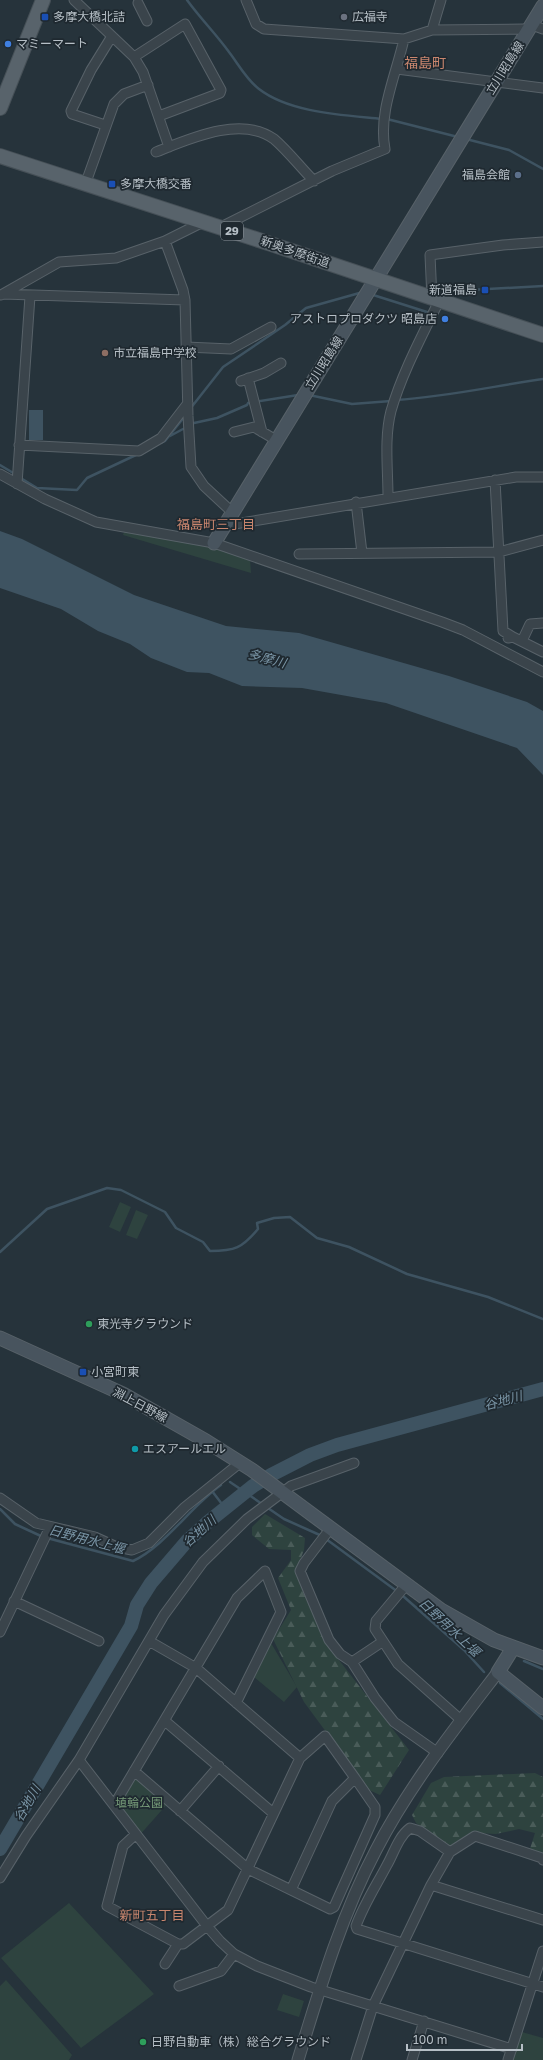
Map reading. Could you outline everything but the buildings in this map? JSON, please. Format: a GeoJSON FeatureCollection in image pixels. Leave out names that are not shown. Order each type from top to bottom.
{"type":"FeatureCollection","features":[{"type":"Feature","properties":{"kind":"main road"},"geometry":{"type":"LineString","coordinates":[[0,108],[44,0]]}},
{"type":"Feature","properties":{"kind":"main road","name":"立川昭島線"},"geometry":{"type":"LineString","coordinates":[[214,543],[459,142],[496,83],[535,28],[543,6]]}},
{"type":"Feature","properties":{"kind":"main road","name":"新奥多摩街道"},"geometry":{"type":"LineString","coordinates":[[0,156],[85,185],[221,227],[370,289],[436,300],[543,335]]}},
{"type":"Feature","properties":{"kind":"main road","name":"淵上日野線"},"geometry":{"type":"LineString","coordinates":[[0,1338],[122,1394],[241,1462],[281,1492]]}},
{"type":"Feature","properties":{"kind":"main road"},"geometry":{"type":"LineString","coordinates":[[281,1492],[406,1585],[470,1627],[513,1648],[543,1658]]}},
{"type":"Feature","properties":{"kind":"main road"},"geometry":{"type":"LineString","coordinates":[[513,1648],[498,1672],[543,1708]]}},
{"type":"Feature","properties":{"kind":"street"},"geometry":{"type":"LineString","coordinates":[[74,0],[134,57],[143,72],[169,147]]}},
{"type":"Feature","properties":{"kind":"street"},"geometry":{"type":"LineString","coordinates":[[246,0],[256,24],[264,29],[404,39],[432,30],[535,28]]}},
{"type":"Feature","properties":{"kind":"street"},"geometry":{"type":"LineString","coordinates":[[432,30],[441,0]]}},
{"type":"Feature","properties":{"kind":"street"},"geometry":{"type":"LineString","coordinates":[[138,1],[147,21]]}},
{"type":"Feature","properties":{"kind":"street"},"geometry":{"type":"LineString","coordinates":[[134,57],[185,24],[221,90],[220,93],[159,116]]}},
{"type":"Feature","properties":{"kind":"street"},"geometry":{"type":"LineString","coordinates":[[105,125],[72,114],[71,111],[91,70],[112,36]]}},
{"type":"Feature","properties":{"kind":"street"},"geometry":{"type":"LineString","coordinates":[[221,227],[332,171],[385,149],[382,135],[383,119],[404,39]]}},
{"type":"Feature","properties":{"kind":"street"},"geometry":{"type":"LineString","coordinates":[[397,69],[543,88]]}},
{"type":"Feature","properties":{"kind":"street"},"geometry":{"type":"LineString","coordinates":[[85,185],[110,110],[118,99],[148,85]]}},
{"type":"Feature","properties":{"kind":"street"},"geometry":{"type":"LineString","coordinates":[[156,152],[204,133],[230,130],[251,131],[263,134],[274,140],[314,181]]}},
{"type":"Feature","properties":{"kind":"street"},"geometry":{"type":"LineString","coordinates":[[1,295],[59,262],[116,258],[165,241],[203,222]]}},
{"type":"Feature","properties":{"kind":"street"},"geometry":{"type":"LineString","coordinates":[[165,241],[184,290],[191,467],[204,486],[232,512]]}},
{"type":"Feature","properties":{"kind":"street"},"geometry":{"type":"LineString","coordinates":[[388,497],[388,432],[395,400],[405,371],[436,300],[430,255],[503,245],[543,242]]}},
{"type":"Feature","properties":{"kind":"street"},"geometry":{"type":"LineString","coordinates":[[1,295],[185,300]]}},
{"type":"Feature","properties":{"kind":"street"},"geometry":{"type":"LineString","coordinates":[[17,478],[30,296]]}},
{"type":"Feature","properties":{"kind":"street"},"geometry":{"type":"LineString","coordinates":[[186,346],[231,349],[270,327]]}},
{"type":"Feature","properties":{"kind":"street"},"geometry":{"type":"LineString","coordinates":[[262,432],[245,379],[264,373],[276,363]]}},
{"type":"Feature","properties":{"kind":"street"},"geometry":{"type":"LineString","coordinates":[[19,445],[139,451],[161,438],[188,409]]}},
{"type":"Feature","properties":{"kind":"street"},"geometry":{"type":"LineString","coordinates":[[234,432],[254,427],[276,440]]}},
{"type":"Feature","properties":{"kind":"street"},"geometry":{"type":"LineString","coordinates":[[0,474],[17,478],[79,516],[96,522],[214,543],[463,630],[543,672]]}},
{"type":"Feature","properties":{"kind":"street"},"geometry":{"type":"LineString","coordinates":[[223,526],[356,502],[495,480],[516,477],[543,477]]}},
{"type":"Feature","properties":{"kind":"street"},"geometry":{"type":"LineString","coordinates":[[495,480],[503,631],[510,637],[522,641],[543,652]]}},
{"type":"Feature","properties":{"kind":"street"},"geometry":{"type":"LineString","coordinates":[[356,502],[362,553]]}},
{"type":"Feature","properties":{"kind":"street"},"geometry":{"type":"LineString","coordinates":[[299,554],[499,552],[543,540]]}},
{"type":"Feature","properties":{"kind":"street"},"geometry":{"type":"LineString","coordinates":[[522,641],[530,624],[543,622]]}},
{"type":"Feature","properties":{"kind":"street"},"geometry":{"type":"LineString","coordinates":[[0,1498],[36,1523],[47,1534],[95,1537],[127,1550],[139,1549],[149,1543],[204,1490],[241,1462]]}},
{"type":"Feature","properties":{"kind":"street"},"geometry":{"type":"LineString","coordinates":[[0,1878],[26,1836],[79,1760],[173,1602],[203,1562],[247,1520],[281,1492],[291,1486],[354,1463]]}},
{"type":"Feature","properties":{"kind":"street"},"geometry":{"type":"LineString","coordinates":[[330,1529],[304,1563],[300,1571],[328,1640],[340,1654],[352,1662],[375,1698],[394,1722],[438,1754]]}},
{"type":"Feature","properties":{"kind":"street"},"geometry":{"type":"LineString","coordinates":[[0,1632],[47,1534]]}},
{"type":"Feature","properties":{"kind":"street"},"geometry":{"type":"LineString","coordinates":[[114,1805],[237,1598],[265,1571],[281,1612],[236,1703]]}},
{"type":"Feature","properties":{"kind":"street"},"geometry":{"type":"LineString","coordinates":[[406,1585],[376,1621],[375,1629],[382,1642],[398,1664],[461,1720]]}},
{"type":"Feature","properties":{"kind":"street"},"geometry":{"type":"LineString","coordinates":[[14,1601],[99,1641]]}},
{"type":"Feature","properties":{"kind":"street"},"geometry":{"type":"LineString","coordinates":[[149,1641],[196,1668],[300,1758]]}},
{"type":"Feature","properties":{"kind":"street"},"geometry":{"type":"LineString","coordinates":[[352,1662],[382,1642]]}},
{"type":"Feature","properties":{"kind":"street"},"geometry":{"type":"LineString","coordinates":[[298,2060],[319,1990],[343,1921],[376,1849],[396,1815],[461,1720],[498,1672]]}},
{"type":"Feature","properties":{"kind":"street"},"geometry":{"type":"LineString","coordinates":[[165,1721],[273,1813]]}},
{"type":"Feature","properties":{"kind":"street"},"geometry":{"type":"LineString","coordinates":[[134,1771],[248,1869],[330,1908],[334,1907],[375,1815],[375,1807],[325,1736],[300,1758],[273,1813],[248,1869],[228,1910],[183,1944],[178,1944],[107,1906],[123,1846],[136,1834]]}},
{"type":"Feature","properties":{"kind":"street"},"geometry":{"type":"LineString","coordinates":[[79,1760],[208,1926],[220,1941],[234,1954],[257,1966],[319,1990],[512,2049]]}},
{"type":"Feature","properties":{"kind":"street"},"geometry":{"type":"LineString","coordinates":[[180,1811],[219,1766]]}},
{"type":"Feature","properties":{"kind":"street"},"geometry":{"type":"LineString","coordinates":[[292,1890],[332,1801],[355,1778]]}},
{"type":"Feature","properties":{"kind":"street"},"geometry":{"type":"LineString","coordinates":[[450,1852],[420,1831],[410,1828],[398,1843],[388,1864],[364,1904],[356,1926],[357,1929],[543,1986]]}},
{"type":"Feature","properties":{"kind":"street"},"geometry":{"type":"LineString","coordinates":[[356,2060],[373,2006],[431,1885],[450,1852],[476,1836],[542,1858],[543,1860]]}},
{"type":"Feature","properties":{"kind":"street"},"geometry":{"type":"LineString","coordinates":[[431,1885],[543,1920]]}},
{"type":"Feature","properties":{"kind":"street"},"geometry":{"type":"LineString","coordinates":[[165,1964],[178,1944]]}},
{"type":"Feature","properties":{"kind":"street"},"geometry":{"type":"LineString","coordinates":[[508,2060],[534,1984],[543,1951]]}},
{"type":"Feature","properties":{"kind":"street"},"geometry":{"type":"LineString","coordinates":[[179,1986],[220,1971],[234,1954]]}},
{"type":"Feature","properties":{"kind":"street"},"geometry":{"type":"LineString","coordinates":[[412,2060],[424,2021]]}},
{"type":"Feature","properties":{"kind":"green space"},"geometry":{"type":"Polygon","coordinates":[[[124,532],[211,545],[250,559],[251,573],[123,535],[124,532]]]}},
{"type":"Feature","properties":{"kind":"green space"},"geometry":{"type":"Polygon","coordinates":[[[120,1202],[131,1207],[120,1232],[109,1227],[120,1202]]]}},
{"type":"Feature","properties":{"kind":"green space"},"geometry":{"type":"Polygon","coordinates":[[[136,1210],[148,1215],[137,1239],[126,1235],[136,1210]]]}},
{"type":"Feature","properties":{"kind":"green space"},"geometry":{"type":"Polygon","coordinates":[[[265,1514],[305,1538],[304,1550],[297,1568],[328,1646],[409,1750],[380,1795],[369,1790],[304,1702],[273,1639],[291,1610],[278,1578],[291,1560],[291,1550],[269,1549],[252,1535],[252,1527],[265,1514]]]}},
{"type":"Feature","properties":{"kind":"green space"},"geometry":{"type":"Polygon","coordinates":[[[271,1643],[297,1687],[284,1702],[254,1677],[271,1643]]]}},
{"type":"Feature","properties":{"kind":"green space","name":"埴輪公園"},"geometry":{"type":"Polygon","coordinates":[[[134,1771],[169,1802],[138,1837],[114,1805],[134,1771]]]}},
{"type":"Feature","properties":{"kind":"green space"},"geometry":{"type":"Polygon","coordinates":[[[535,1773],[543,1777],[543,1857],[529,1852],[535,1833],[519,1829],[496,1834],[476,1833],[452,1848],[416,1823],[412,1815],[431,1783],[444,1777],[535,1773]]]}},
{"type":"Feature","properties":{"kind":"green space"},"geometry":{"type":"Polygon","coordinates":[[[69,1903],[154,1994],[81,2048],[1,1958],[69,1903]]]}},
{"type":"Feature","properties":{"kind":"green space"},"geometry":{"type":"Polygon","coordinates":[[[6,1980],[72,2055],[69,2060],[0,2060],[0,1986],[6,1980]]]}},
{"type":"Feature","properties":{"kind":"green space"},"geometry":{"type":"Polygon","coordinates":[[[283,1994],[304,2001],[299,2017],[277,2010],[283,1994]]]}},
{"type":"Feature","properties":{"kind":"green space"},"geometry":{"type":"Polygon","coordinates":[[[522,2032],[543,2038],[543,2060],[513,2060],[522,2032]]]}},
{"type":"Feature","properties":{"kind":"water"},"geometry":{"type":"Polygon","coordinates":[[[29,410],[43,410],[43,440],[29,440],[29,410]]]}},
{"type":"Feature","properties":{"kind":"water","name":"多摩川"},"geometry":{"type":"Polygon","coordinates":[[[0,531],[22,539],[134,595],[226,626],[299,633],[449,676],[527,702],[543,711],[543,775],[517,748],[386,703],[302,688],[242,686],[209,673],[187,672],[151,658],[130,644],[98,631],[61,609],[0,588],[0,531]]]}},
{"type":"Feature","properties":{"kind":"waterway"},"geometry":{"type":"LineString","coordinates":[[187,0],[224,45],[250,81],[272,97],[286,103],[318,112],[382,119]]}},
{"type":"Feature","properties":{"kind":"waterway"},"geometry":{"type":"LineString","coordinates":[[387,119],[458,137]]}},
{"type":"Feature","properties":{"kind":"waterway"},"geometry":{"type":"LineString","coordinates":[[466,139],[509,150],[543,169]]}},
{"type":"Feature","properties":{"kind":"waterway"},"geometry":{"type":"LineString","coordinates":[[452,291],[543,286]]}},
{"type":"Feature","properties":{"kind":"waterway"},"geometry":{"type":"LineString","coordinates":[[190,409],[223,367],[285,325],[306,308],[363,292]]}},
{"type":"Feature","properties":{"kind":"waterway"},"geometry":{"type":"LineString","coordinates":[[370,294],[427,312]]}},
{"type":"Feature","properties":{"kind":"waterway"},"geometry":{"type":"LineString","coordinates":[[396,400],[452,394],[543,379]]}},
{"type":"Feature","properties":{"kind":"waterway"},"geometry":{"type":"LineString","coordinates":[[194,423],[217,418],[247,405],[248,403],[298,395]]}},
{"type":"Feature","properties":{"kind":"waterway"},"geometry":{"type":"LineString","coordinates":[[309,395],[352,404],[391,401]]}},
{"type":"Feature","properties":{"kind":"waterway"},"geometry":{"type":"LineString","coordinates":[[161,443],[165,441],[185,416]]}},
{"type":"Feature","properties":{"kind":"waterway"},"geometry":{"type":"LineString","coordinates":[[170,436],[183,429]]}},
{"type":"Feature","properties":{"kind":"waterway"},"geometry":{"type":"LineString","coordinates":[[19,477],[37,488],[77,490],[87,478],[138,454]]}},
{"type":"Feature","properties":{"kind":"waterway"},"geometry":{"type":"LineString","coordinates":[[0,465],[15,474]]}},
{"type":"Feature","properties":{"kind":"waterway"},"geometry":{"type":"LineString","coordinates":[[0,1252],[47,1209],[107,1188],[121,1190],[165,1212],[176,1228],[203,1242],[210,1251],[226,1250],[237,1247],[258,1229],[257,1223],[274,1218],[290,1217],[317,1238],[349,1247],[407,1274],[488,1297],[543,1319]]}},
{"type":"Feature","properties":{"kind":"waterway","name":"谷地川"},"geometry":{"type":"LineString","coordinates":[[0,1849],[131,1626],[137,1605],[151,1583],[187,1541],[208,1522],[253,1486],[310,1455],[337,1445],[543,1389]]}},
{"type":"Feature","properties":{"kind":"waterway","name":"日野用水上堰"},"geometry":{"type":"LineString","coordinates":[[230,1482],[284,1519],[322,1536]]}},
{"type":"Feature","properties":{"kind":"waterway","name":"日野用水上堰"},"geometry":{"type":"LineString","coordinates":[[47,1538],[133,1561],[156,1546],[199,1504],[221,1485]]}},
{"type":"Feature","properties":{"kind":"waterway"},"geometry":{"type":"LineString","coordinates":[[212,1491],[225,1508]]}},
{"type":"Feature","properties":{"kind":"waterway","name":"日野用水上堰"},"geometry":{"type":"LineString","coordinates":[[0,1509],[15,1524],[43,1537]]}},
{"type":"Feature","properties":{"kind":"waterway","name":"日野用水上堰"},"geometry":{"type":"LineString","coordinates":[[326,1539],[398,1592]]}},
{"type":"Feature","properties":{"kind":"waterway","name":"日野用水上堰"},"geometry":{"type":"LineString","coordinates":[[403,1596],[464,1650],[484,1672]]}},
{"type":"Feature","properties":{"kind":"waterway"},"geometry":{"type":"LineString","coordinates":[[524,1661],[543,1669]]}},
{"type":"Feature","properties":{"kind":"waterway","name":"日野用水上堰"},"geometry":{"type":"LineString","coordinates":[[500,1683],[543,1719]]}},
{"type":"Feature","properties":{"kind":"place","name":"多摩大橋北詰"},"geometry":{"type":"Point","coordinates":[45,17]}},
{"type":"Feature","properties":{"kind":"place","name":"広福寺"},"geometry":{"type":"Point","coordinates":[344,17]}},
{"type":"Feature","properties":{"kind":"place","name":"マミーマート"},"geometry":{"type":"Point","coordinates":[8,44]}},
{"type":"Feature","properties":{"kind":"place","name":"福島会館"},"geometry":{"type":"Point","coordinates":[518,175]}},
{"type":"Feature","properties":{"kind":"place","name":"多摩大橋交番"},"geometry":{"type":"Point","coordinates":[112,184]}},
{"type":"Feature","properties":{"kind":"place","name":"新道福島"},"geometry":{"type":"Point","coordinates":[485,290]}},
{"type":"Feature","properties":{"kind":"place","name":"アストロプロダクツ 昭島店"},"geometry":{"type":"Point","coordinates":[445,319]}},
{"type":"Feature","properties":{"kind":"place","name":"市立福島中学校"},"geometry":{"type":"Point","coordinates":[105,353]}},
{"type":"Feature","properties":{"kind":"place","name":"東光寺グラウンド"},"geometry":{"type":"Point","coordinates":[89,1324]}},
{"type":"Feature","properties":{"kind":"place","name":"小宮町東"},"geometry":{"type":"Point","coordinates":[83,1372]}},
{"type":"Feature","properties":{"kind":"place","name":"エスアールエル"},"geometry":{"type":"Point","coordinates":[135,1449]}},
{"type":"Feature","properties":{"kind":"place","name":"日野自動車（株）総合グラウンド"},"geometry":{"type":"Point","coordinates":[143,2042]}},
{"type":"Feature","properties":{"kind":"district","name":"福島町"},"geometry":{"type":"Point","coordinates":[425,63]}},
{"type":"Feature","properties":{"kind":"district","name":"福島町三丁目"},"geometry":{"type":"Point","coordinates":[216,524]}},
{"type":"Feature","properties":{"kind":"district","name":"新町五丁目"},"geometry":{"type":"Point","coordinates":[152,1915]}}]}
